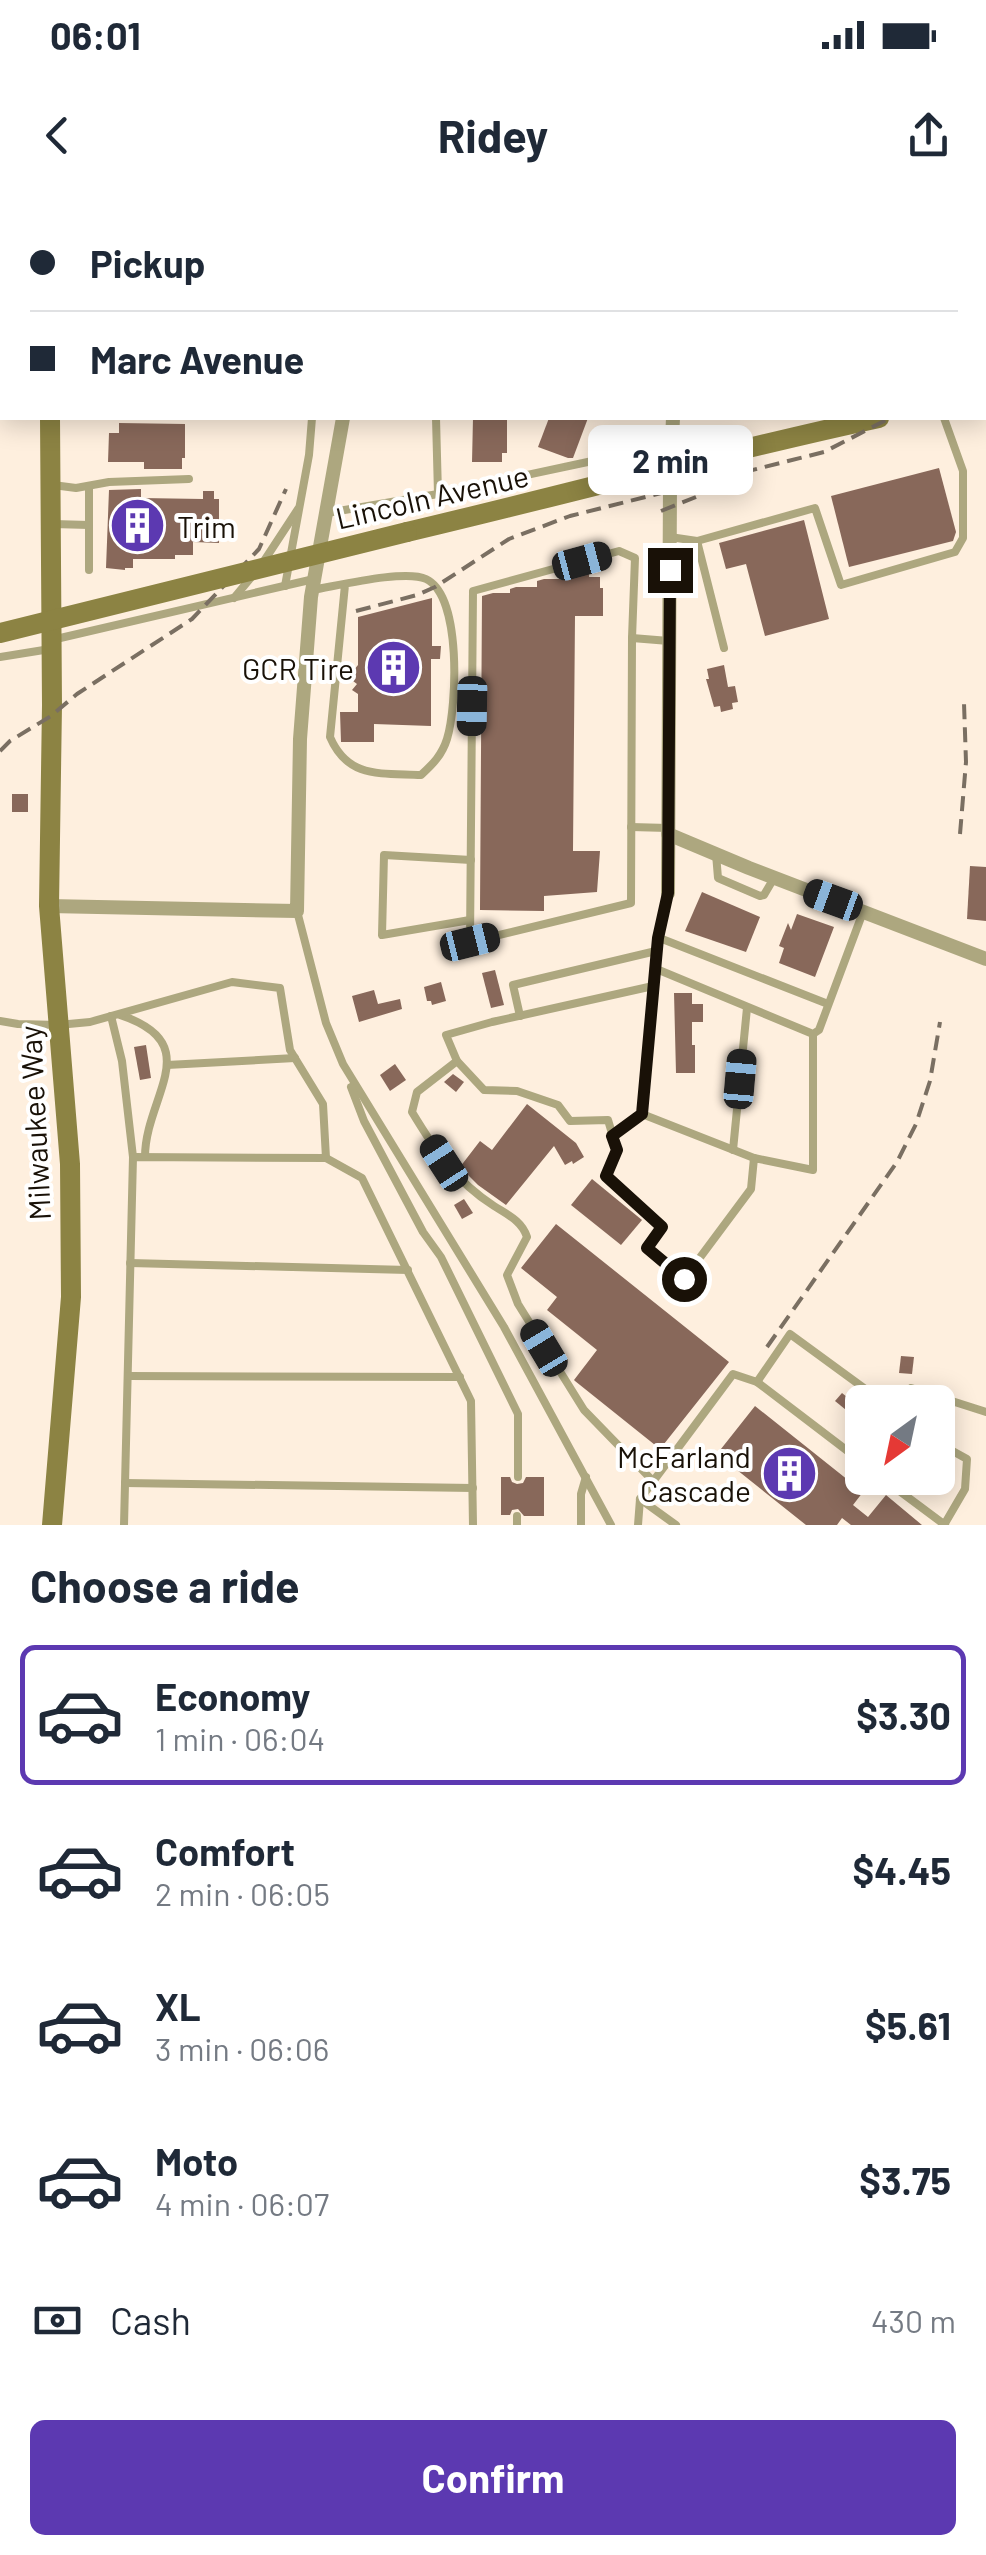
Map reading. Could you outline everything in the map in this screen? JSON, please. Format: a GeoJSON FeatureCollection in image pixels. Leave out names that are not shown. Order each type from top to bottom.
{"type":"FeatureCollection","features":[{"type":"Feature","properties":{"kind":"street","name":"Milwaukee Way"},"geometry":{"type":"LineString","coordinates":[[50,420],[48,906],[70,1164],[70,1297],[52,1525]]}},
{"type":"Feature","properties":{"kind":"street"},"geometry":{"type":"LineString","coordinates":[[48,906],[297,912],[300,739],[314,585],[344,420]]}},
{"type":"Feature","properties":{"kind":"street"},"geometry":{"type":"LineString","coordinates":[[668,893],[673,420]]}},
{"type":"Feature","properties":{"kind":"street","name":"Lincoln Avenue"},"geometry":{"type":"LineString","coordinates":[[0,634],[560,496],[817,424],[858,420]]}},
{"type":"Feature","properties":{"kind":"street"},"geometry":{"type":"LineString","coordinates":[[668,831],[774,878],[986,958]]}},
{"type":"Feature","properties":{"kind":"lane"},"geometry":{"type":"LineString","coordinates":[[285,586],[312,420]]}},
{"type":"Feature","properties":{"kind":"lane"},"geometry":{"type":"LineString","coordinates":[[436,420],[438,494]]}},
{"type":"Feature","properties":{"kind":"lane"},"geometry":{"type":"LineString","coordinates":[[670,537],[697,541],[815,508],[841,585],[955,552],[962,538],[964,471],[945,420]]}},
{"type":"Feature","properties":{"kind":"lane"},"geometry":{"type":"LineString","coordinates":[[326,513],[597,460]]}},
{"type":"Feature","properties":{"kind":"lane"},"geometry":{"type":"LineString","coordinates":[[49,484],[76,488],[110,482],[189,479]]}},
{"type":"Feature","properties":{"kind":"lane"},"geometry":{"type":"LineString","coordinates":[[89,487],[89,570]]}},
{"type":"Feature","properties":{"kind":"lane"},"geometry":{"type":"LineString","coordinates":[[234,598],[271,552],[300,505]]}},
{"type":"Feature","properties":{"kind":"lane"},"geometry":{"type":"LineString","coordinates":[[50,524],[88,524]]}},
{"type":"Feature","properties":{"kind":"lane"},"geometry":{"type":"LineString","coordinates":[[697,541],[724,648]]}},
{"type":"Feature","properties":{"kind":"lane"},"geometry":{"type":"LineString","coordinates":[[619,551],[635,558],[631,827],[631,903],[470,942],[474,591],[619,551]]}},
{"type":"Feature","properties":{"kind":"lane"},"geometry":{"type":"LineString","coordinates":[[0,657],[285,586],[344,585],[406,575],[428,579],[442,594],[454,634],[448,738],[438,760],[421,775],[366,772],[338,756],[330,737],[344,585]]}},
{"type":"Feature","properties":{"kind":"lane"},"geometry":{"type":"LineString","coordinates":[[632,638],[670,641]]}},
{"type":"Feature","properties":{"kind":"lane"},"geometry":{"type":"LineString","coordinates":[[631,827],[668,831]]}},
{"type":"Feature","properties":{"kind":"lane"},"geometry":{"type":"LineString","coordinates":[[716,854],[718,878],[760,896],[774,878]]}},
{"type":"Feature","properties":{"kind":"lane"},"geometry":{"type":"LineString","coordinates":[[470,860],[384,856],[382,935],[470,920]]}},
{"type":"Feature","properties":{"kind":"lane"},"geometry":{"type":"LineString","coordinates":[[612,1136],[642,1114],[656,951],[668,893]]}},
{"type":"Feature","properties":{"kind":"lane"},"geometry":{"type":"LineString","coordinates":[[297,912],[326,1023],[364,1121],[440,1257],[518,1414],[518,1477]]}},
{"type":"Feature","properties":{"kind":"lane"},"geometry":{"type":"LineString","coordinates":[[813,1034],[819,1030],[863,912]]}},
{"type":"Feature","properties":{"kind":"lane"},"geometry":{"type":"LineString","coordinates":[[658,938],[828,1004]]}},
{"type":"Feature","properties":{"kind":"lane"},"geometry":{"type":"LineString","coordinates":[[520,1016],[513,985],[656,951]]}},
{"type":"Feature","properties":{"kind":"lane"},"geometry":{"type":"LineString","coordinates":[[654,968],[813,1034]]}},
{"type":"Feature","properties":{"kind":"lane"},"geometry":{"type":"LineString","coordinates":[[0,1021],[58,1025],[90,1022],[232,982],[280,988],[290,1050],[323,1104],[326,1158]]}},
{"type":"Feature","properties":{"kind":"lane"},"geometry":{"type":"LineString","coordinates":[[653,986],[446,1035],[456,1062],[484,1090],[516,1091],[558,1104],[570,1121],[608,1120],[617,1150],[606,1176],[662,1227],[647,1248],[684,1279],[752,1189],[754,1158]]}},
{"type":"Feature","properties":{"kind":"lane"},"geometry":{"type":"LineString","coordinates":[[734,1150],[747,1008]]}},
{"type":"Feature","properties":{"kind":"lane"},"geometry":{"type":"LineString","coordinates":[[114,1015],[138,1021],[158,1033],[167,1053],[168,1065],[149,1128],[146,1157]]}},
{"type":"Feature","properties":{"kind":"lane"},"geometry":{"type":"LineString","coordinates":[[114,1015],[133,1156],[124,1525]]}},
{"type":"Feature","properties":{"kind":"lane"},"geometry":{"type":"LineString","coordinates":[[642,1114],[754,1158],[812,1170],[813,1034]]}},
{"type":"Feature","properties":{"kind":"lane"},"geometry":{"type":"LineString","coordinates":[[168,1065],[295,1058]]}},
{"type":"Feature","properties":{"kind":"lane"},"geometry":{"type":"LineString","coordinates":[[456,1062],[418,1092],[412,1112],[444,1163],[525,1230],[526,1238],[507,1275],[518,1304],[584,1410],[653,1481]]}},
{"type":"Feature","properties":{"kind":"lane"},"geometry":{"type":"LineString","coordinates":[[342,1064],[504,1327],[612,1525]]}},
{"type":"Feature","properties":{"kind":"lane"},"geometry":{"type":"LineString","coordinates":[[133,1156],[326,1158],[362,1178],[470,1401],[473,1525]]}},
{"type":"Feature","properties":{"kind":"lane"},"geometry":{"type":"LineString","coordinates":[[130,1263],[408,1270]]}},
{"type":"Feature","properties":{"kind":"lane"},"geometry":{"type":"LineString","coordinates":[[757,1382],[790,1334],[860,1385]]}},
{"type":"Feature","properties":{"kind":"lane"},"geometry":{"type":"LineString","coordinates":[[638,1525],[640,1499],[733,1374],[757,1382],[845,1449]]}},
{"type":"Feature","properties":{"kind":"lane"},"geometry":{"type":"LineString","coordinates":[[128,1376],[460,1377]]}},
{"type":"Feature","properties":{"kind":"lane"},"geometry":{"type":"LineString","coordinates":[[955,1402],[986,1412]]}},
{"type":"Feature","properties":{"kind":"lane"},"geometry":{"type":"LineString","coordinates":[[904,1495],[944,1525],[965,1489],[966,1458],[955,1452]]}},
{"type":"Feature","properties":{"kind":"lane"},"geometry":{"type":"LineString","coordinates":[[581,1525],[581,1494],[586,1478]]}},
{"type":"Feature","properties":{"kind":"lane"},"geometry":{"type":"LineString","coordinates":[[125,1484],[473,1488]]}},
{"type":"Feature","properties":{"kind":"lane"},"geometry":{"type":"LineString","coordinates":[[640,1499],[676,1525]]}},
{"type":"Feature","properties":{"kind":"path"},"geometry":{"type":"LineString","coordinates":[[597,460],[630,454]]}},
{"type":"Feature","properties":{"kind":"building"},"geometry":{"type":"Polygon","coordinates":[[[473,420],[507,420],[507,453],[502,453],[502,462],[472,462],[473,420]]]}},
{"type":"Feature","properties":{"kind":"building"},"geometry":{"type":"Polygon","coordinates":[[[548,420],[587,420],[573,458],[538,447],[548,420]]]}},
{"type":"Feature","properties":{"kind":"building"},"geometry":{"type":"Polygon","coordinates":[[[119,423],[185,424],[182,469],[144,469],[144,462],[108,462],[109,433],[119,433],[119,423]]]}},
{"type":"Feature","properties":{"kind":"building"},"geometry":{"type":"Polygon","coordinates":[[[939,468],[956,532],[953,541],[849,567],[831,496],[939,468]]]}},
{"type":"Feature","properties":{"kind":"building","name":"Trim"},"geometry":{"type":"Polygon","coordinates":[[[141,489],[141,498],[203,499],[203,491],[214,491],[214,499],[219,499],[219,543],[193,542],[193,555],[133,559],[133,568],[106,568],[109,490],[141,489]]]}},
{"type":"Feature","properties":{"kind":"building"},"geometry":{"type":"Polygon","coordinates":[[[804,520],[829,619],[765,636],[746,564],[726,569],[719,543],[804,520]]]}},
{"type":"Feature","properties":{"kind":"building"},"geometry":{"type":"Polygon","coordinates":[[[566,573],[600,577],[603,588],[603,616],[575,616],[573,851],[600,851],[597,892],[544,896],[544,911],[480,910],[482,596],[510,593],[516,587],[537,587],[537,581],[544,579],[566,579],[566,573]]]}},
{"type":"Feature","properties":{"kind":"building","name":"GCR Tire"},"geometry":{"type":"Polygon","coordinates":[[[432,598],[432,646],[441,646],[440,659],[431,659],[431,726],[374,724],[374,742],[341,742],[340,712],[358,712],[358,694],[352,690],[357,684],[353,671],[358,665],[358,617],[432,598]]]}},
{"type":"Feature","properties":{"kind":"building"},"geometry":{"type":"Polygon","coordinates":[[[724,665],[728,687],[735,686],[738,702],[732,703],[733,709],[721,712],[720,706],[714,707],[706,679],[707,669],[724,665]]]}},
{"type":"Feature","properties":{"kind":"building"},"geometry":{"type":"Polygon","coordinates":[[[12,794],[28,794],[28,812],[12,812],[12,794]]]}},
{"type":"Feature","properties":{"kind":"building"},"geometry":{"type":"Polygon","coordinates":[[[970,866],[986,867],[986,921],[967,919],[970,866]]]}},
{"type":"Feature","properties":{"kind":"building"},"geometry":{"type":"Polygon","coordinates":[[[702,892],[760,917],[746,952],[685,931],[702,892]]]}},
{"type":"Feature","properties":{"kind":"building"},"geometry":{"type":"Polygon","coordinates":[[[797,914],[834,927],[815,977],[779,963],[784,948],[779,946],[788,923],[791,930],[797,914]]]}},
{"type":"Feature","properties":{"kind":"building"},"geometry":{"type":"Polygon","coordinates":[[[495,970],[504,1005],[491,1008],[482,973],[495,970]]]}},
{"type":"Feature","properties":{"kind":"building"},"geometry":{"type":"Polygon","coordinates":[[[441,982],[446,1001],[432,1005],[424,987],[441,982]]]}},
{"type":"Feature","properties":{"kind":"building"},"geometry":{"type":"Polygon","coordinates":[[[374,990],[378,1004],[400,999],[402,1009],[359,1022],[352,996],[374,990]]]}},
{"type":"Feature","properties":{"kind":"building"},"geometry":{"type":"Polygon","coordinates":[[[674,993],[692,993],[692,1004],[703,1004],[703,1022],[692,1022],[695,1073],[676,1073],[674,993]]]}},
{"type":"Feature","properties":{"kind":"building"},"geometry":{"type":"Polygon","coordinates":[[[146,1045],[151,1078],[140,1080],[134,1047],[146,1045]]]}},
{"type":"Feature","properties":{"kind":"building"},"geometry":{"type":"Polygon","coordinates":[[[395,1064],[406,1080],[390,1091],[380,1075],[395,1064]]]}},
{"type":"Feature","properties":{"kind":"building"},"geometry":{"type":"Polygon","coordinates":[[[453,1074],[464,1082],[456,1092],[444,1082],[453,1074]]]}},
{"type":"Feature","properties":{"kind":"building"},"geometry":{"type":"Polygon","coordinates":[[[527,1104],[576,1143],[584,1157],[565,1165],[554,1146],[506,1205],[460,1167],[480,1141],[492,1150],[527,1104]]]}},
{"type":"Feature","properties":{"kind":"building"},"geometry":{"type":"Polygon","coordinates":[[[592,1179],[642,1220],[621,1245],[571,1205],[592,1179]]]}},
{"type":"Feature","properties":{"kind":"building"},"geometry":{"type":"Polygon","coordinates":[[[464,1199],[473,1213],[462,1219],[454,1205],[464,1199]]]}},
{"type":"Feature","properties":{"kind":"building"},"geometry":{"type":"Polygon","coordinates":[[[556,1224],[729,1362],[660,1449],[574,1380],[597,1350],[547,1310],[557,1297],[521,1268],[556,1224]]]}},
{"type":"Feature","properties":{"kind":"building"},"geometry":{"type":"Polygon","coordinates":[[[901,1356],[914,1357],[912,1374],[899,1373],[901,1356]]]}},
{"type":"Feature","properties":{"kind":"building"},"geometry":{"type":"Polygon","coordinates":[[[842,1393],[845,1395],[845,1409],[835,1401],[842,1393]]]}},
{"type":"Feature","properties":{"kind":"building","name":"McFarland Cascade"},"geometry":{"type":"Polygon","coordinates":[[[755,1406],[845,1478],[845,1495],[861,1495],[853,1505],[868,1517],[886,1495],[922,1525],[851,1525],[842,1518],[837,1525],[806,1525],[717,1454],[755,1406]]]}},
{"type":"Feature","properties":{"kind":"building"},"geometry":{"type":"Polygon","coordinates":[[[501,1477],[510,1477],[517,1484],[526,1477],[544,1477],[544,1516],[524,1516],[518,1509],[501,1515],[501,1477]]]}},
{"type":"Feature","properties":{"kind":"railway"},"geometry":{"type":"LineString","coordinates":[[356,611],[417,595],[509,539],[570,516],[824,452],[886,420]]}},
{"type":"Feature","properties":{"kind":"railway"},"geometry":{"type":"LineString","coordinates":[[0,751],[77,694],[192,619],[259,549],[286,489]]}},
{"type":"Feature","properties":{"kind":"railway"},"geometry":{"type":"LineString","coordinates":[[661,511],[696,497]]}},
{"type":"Feature","properties":{"kind":"railway"},"geometry":{"type":"LineString","coordinates":[[960,834],[966,762],[964,703]]}},
{"type":"Feature","properties":{"kind":"railway"},"geometry":{"type":"LineString","coordinates":[[767,1347],[897,1162],[916,1124],[930,1081],[940,1022]]}},
{"type":"Feature","properties":{"kind":"place","name":"Trim"},"geometry":{"type":"Point","coordinates":[138,526]}},
{"type":"Feature","properties":{"kind":"place","name":"GCR Tire"},"geometry":{"type":"Point","coordinates":[393,668]}},
{"type":"Feature","properties":{"kind":"place","name":"McFarland Cascade"},"geometry":{"type":"Point","coordinates":[790,1473]}},
{"type":"Feature","properties":{"kind":"route"},"geometry":{"type":"LineString","coordinates":[[670,570],[668,893],[658,938],[642,1114],[612,1136],[617,1150],[606,1176],[662,1227],[647,1248],[684,1279]]}}]}
